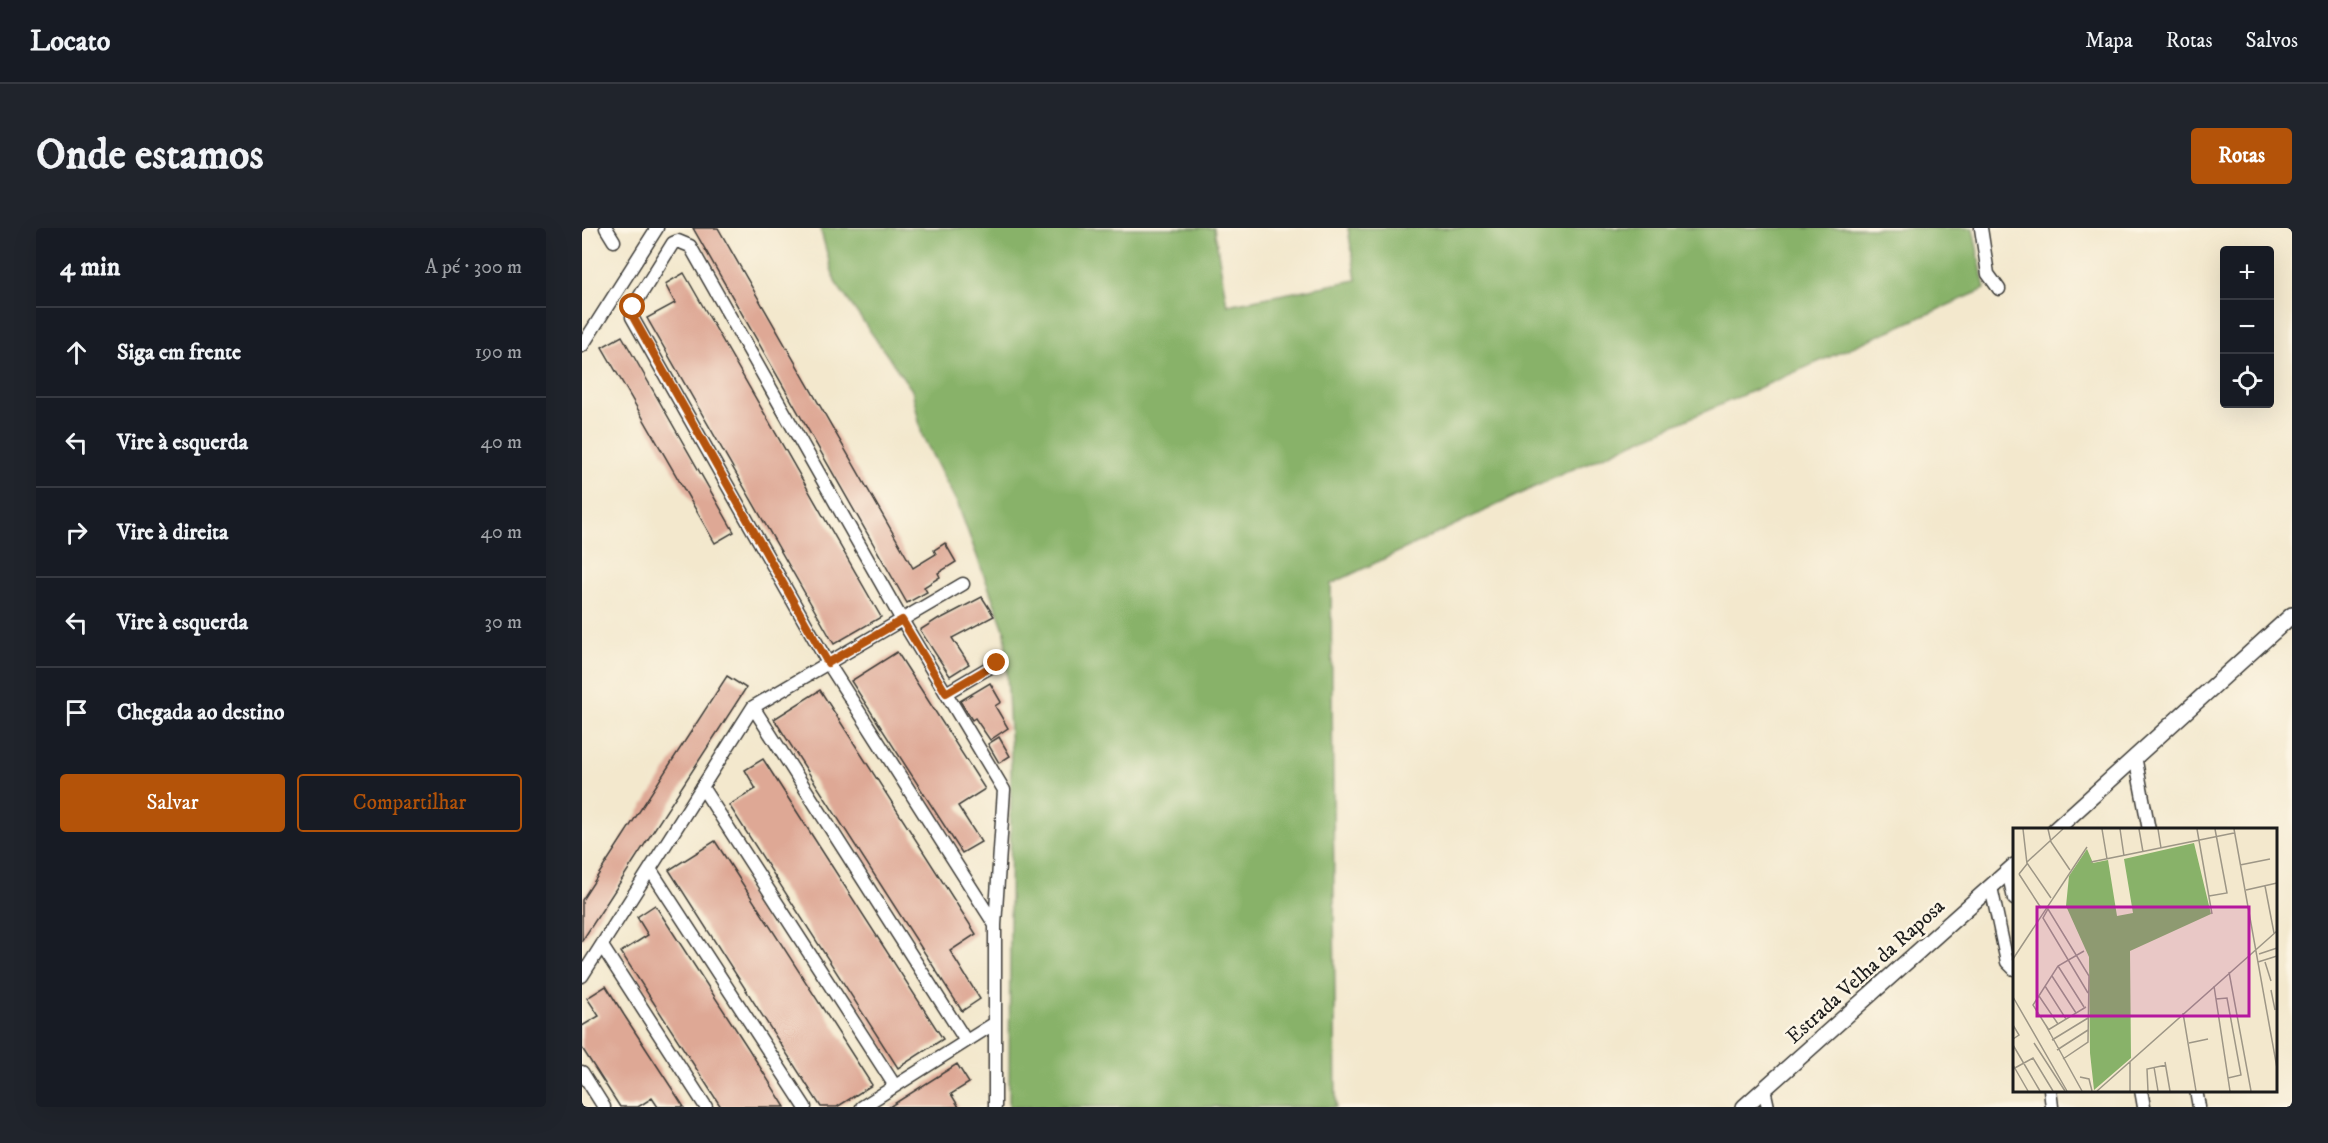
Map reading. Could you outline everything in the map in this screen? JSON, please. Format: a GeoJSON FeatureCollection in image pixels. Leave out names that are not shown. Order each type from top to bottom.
{"type":"FeatureCollection","features":[{"type":"Feature","properties":{"kind":"street"},"geometry":{"type":"LineString","coordinates":[[606,228],[614,240]]}},
{"type":"Feature","properties":{"kind":"street"},"geometry":{"type":"LineString","coordinates":[[582,345],[657,228]]}},
{"type":"Feature","properties":{"kind":"street"},"geometry":{"type":"LineString","coordinates":[[1981,228],[1988,274],[1999,289]]}},
{"type":"Feature","properties":{"kind":"street"},"geometry":{"type":"LineString","coordinates":[[995,926],[828,663],[633,317],[633,307],[673,243],[678,241],[690,246],[902,620],[1004,790],[995,926],[995,1107]]}},
{"type":"Feature","properties":{"kind":"street"},"geometry":{"type":"LineString","coordinates":[[582,976],[753,707],[963,584]]}},
{"type":"Feature","properties":{"kind":"street"},"geometry":{"type":"LineString","coordinates":[[2057,828],[2292,615]]}},
{"type":"Feature","properties":{"kind":"street"},"geometry":{"type":"LineString","coordinates":[[946,693],[997,663]]}},
{"type":"Feature","properties":{"kind":"street"},"geometry":{"type":"LineString","coordinates":[[753,707],[966,1041]]}},
{"type":"Feature","properties":{"kind":"street"},"geometry":{"type":"LineString","coordinates":[[2135,756],[2149,828]]}},
{"type":"Feature","properties":{"kind":"street"},"geometry":{"type":"LineString","coordinates":[[702,787],[895,1086]]}},
{"type":"Feature","properties":{"kind":"street"},"geometry":{"type":"LineString","coordinates":[[650,869],[805,1107]]}},
{"type":"Feature","properties":{"kind":"street"},"geometry":{"type":"LineString","coordinates":[[2012,869],[2013,884]]}},
{"type":"Feature","properties":{"kind":"street","name":"Estrada Velha da Raposa"},"geometry":{"type":"LineString","coordinates":[[1744,1107],[2012,869]]}},
{"type":"Feature","properties":{"kind":"street"},"geometry":{"type":"LineString","coordinates":[[1991,887],[2007,962],[2013,968]]}},
{"type":"Feature","properties":{"kind":"street"},"geometry":{"type":"LineString","coordinates":[[602,945],[706,1107]]}},
{"type":"Feature","properties":{"kind":"street"},"geometry":{"type":"LineString","coordinates":[[862,1107],[995,1023]]}},
{"type":"Feature","properties":{"kind":"street"},"geometry":{"type":"LineString","coordinates":[[582,1072],[604,1107]]}},
{"type":"Feature","properties":{"kind":"street"},"geometry":{"type":"LineString","coordinates":[[1764,1089],[1768,1107]]}},
{"type":"Feature","properties":{"kind":"street"},"geometry":{"type":"LineString","coordinates":[[2050,1092],[2052,1107]]}},
{"type":"Feature","properties":{"kind":"street"},"geometry":{"type":"LineString","coordinates":[[2141,1092],[2144,1107]]}},
{"type":"Feature","properties":{"kind":"street"},"geometry":{"type":"LineString","coordinates":[[2196,1092],[2199,1107]]}},
{"type":"Feature","properties":{"kind":"green space"},"geometry":{"type":"Polygon","coordinates":[[[820,228],[1214,228],[1227,305],[1356,280],[1348,228],[1973,228],[1985,289],[1562,474],[1331,584],[1336,1107],[1009,1107],[1011,752],[1005,632],[958,505],[922,435],[912,390],[835,282],[820,228]]]}},
{"type":"Feature","properties":{"kind":"building"},"geometry":{"type":"Polygon","coordinates":[[[693,228],[718,228],[913,568],[936,554],[934,550],[945,543],[956,562],[938,573],[940,577],[924,587],[927,592],[907,603],[693,228]]]}},
{"type":"Feature","properties":{"kind":"building"},"geometry":{"type":"Polygon","coordinates":[[[684,273],[881,617],[834,644],[647,318],[675,303],[665,284],[684,273]]]}},
{"type":"Feature","properties":{"kind":"building"},"geometry":{"type":"Polygon","coordinates":[[[622,336],[734,532],[715,543],[602,347],[622,336]]]}},
{"type":"Feature","properties":{"kind":"building"},"geometry":{"type":"Polygon","coordinates":[[[982,597],[994,616],[952,638],[969,664],[950,676],[920,630],[982,597]]]}},
{"type":"Feature","properties":{"kind":"building"},"geometry":{"type":"Polygon","coordinates":[[[897,652],[985,789],[958,806],[981,842],[962,853],[851,681],[897,652]]]}},
{"type":"Feature","properties":{"kind":"building"},"geometry":{"type":"Polygon","coordinates":[[[727,676],[746,688],[582,941],[582,900],[727,676]]]}},
{"type":"Feature","properties":{"kind":"building"},"geometry":{"type":"Polygon","coordinates":[[[990,683],[1001,702],[995,706],[1008,728],[990,740],[975,718],[972,720],[960,701],[990,683]]]}},
{"type":"Feature","properties":{"kind":"building"},"geometry":{"type":"Polygon","coordinates":[[[820,690],[976,934],[950,951],[980,999],[962,1011],[774,719],[820,690]]]}},
{"type":"Feature","properties":{"kind":"building"},"geometry":{"type":"Polygon","coordinates":[[[999,737],[1010,756],[999,763],[988,744],[999,737]]]}},
{"type":"Feature","properties":{"kind":"building"},"geometry":{"type":"Polygon","coordinates":[[[763,759],[943,1039],[898,1068],[729,805],[756,789],[745,770],[763,759]]]}},
{"type":"Feature","properties":{"kind":"building"},"geometry":{"type":"Polygon","coordinates":[[[715,841],[872,1085],[837,1107],[821,1107],[669,870],[715,841]]]}},
{"type":"Feature","properties":{"kind":"building"},"geometry":{"type":"Polygon","coordinates":[[[655,905],[785,1107],[721,1107],[621,952],[648,935],[637,917],[655,905]]]}},
{"type":"Feature","properties":{"kind":"building"},"geometry":{"type":"Polygon","coordinates":[[[606,986],[684,1107],[658,1107],[652,1098],[638,1107],[620,1107],[582,1048],[582,1026],[599,1016],[587,998],[606,986]]]}},
{"type":"Feature","properties":{"kind":"building"},"geometry":{"type":"Polygon","coordinates":[[[957,1064],[969,1083],[951,1094],[959,1107],[889,1107],[957,1064]]]}},
{"type":"Feature","properties":{"kind":"route"},"geometry":{"type":"LineString","coordinates":[[633,307],[633,317],[828,663],[902,620],[946,693],[997,663]]}}]}
